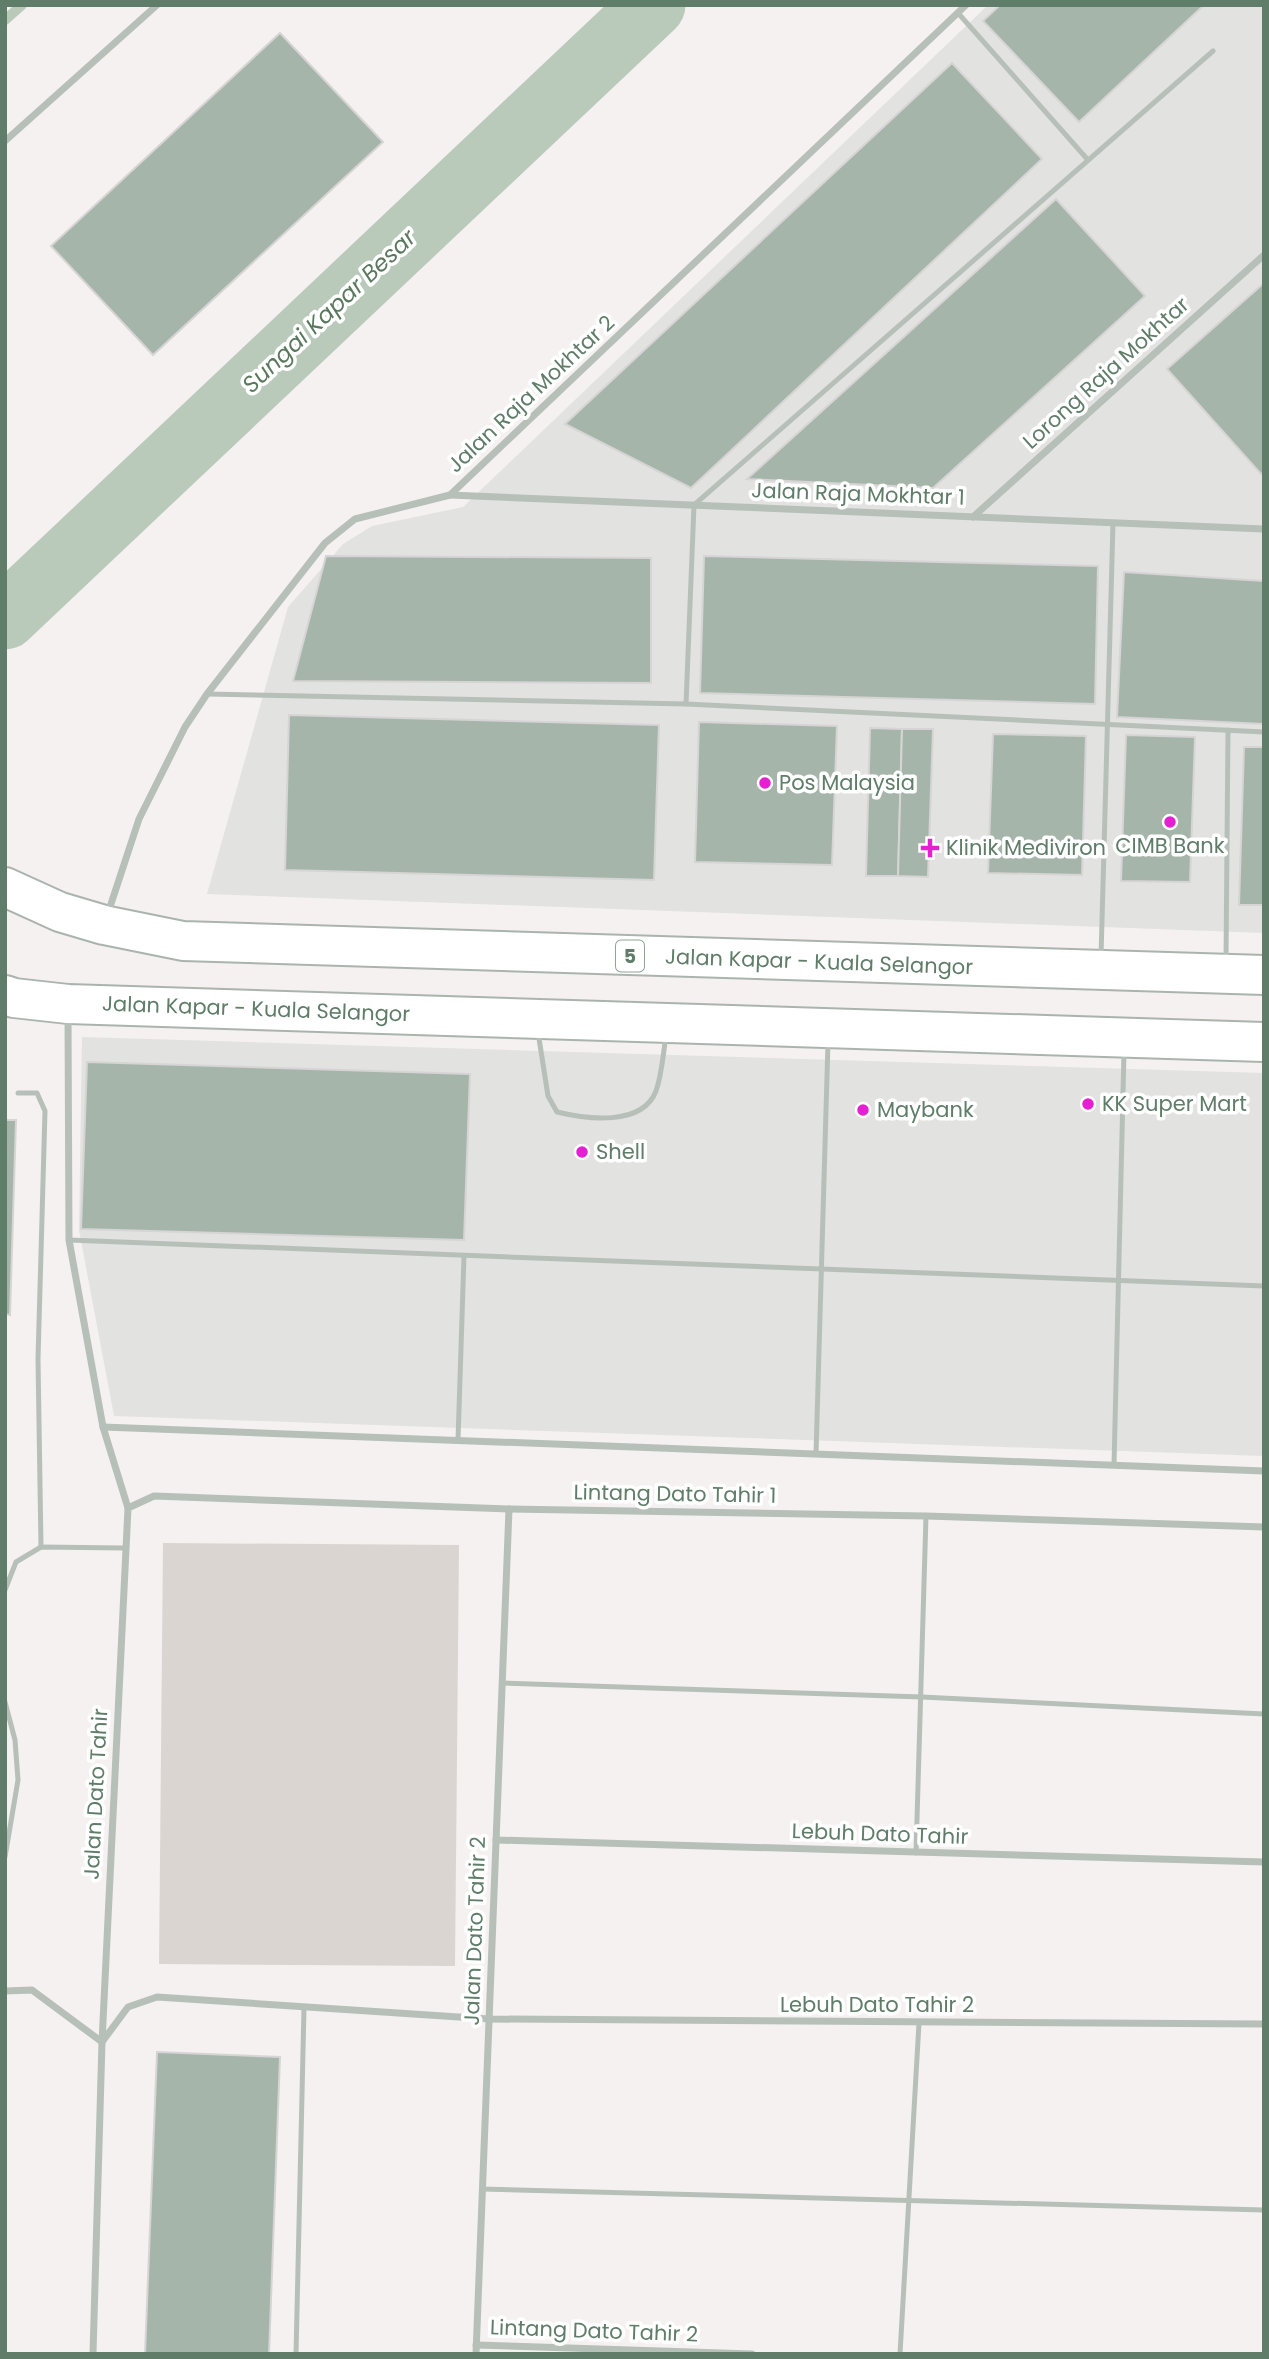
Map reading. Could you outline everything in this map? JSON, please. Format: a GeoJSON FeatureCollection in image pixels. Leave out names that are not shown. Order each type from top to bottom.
{"type":"FeatureCollection","features":[{"type":"Feature","properties":{"kind":"highway","name":"Jalan Kapar - Kuala Selangor"},"geometry":{"type":"LineString","coordinates":[[5,887],[60,912],[104,925],[183,940],[1264,975]]}},
{"type":"Feature","properties":{"kind":"highway","name":"Jalan Kapar - Kuala Selangor"},"geometry":{"type":"LineString","coordinates":[[8,997],[68,1004],[1264,1042]]}},
{"type":"Feature","properties":{"kind":"street"},"geometry":{"type":"LineString","coordinates":[[5,141],[157,5]]}},
{"type":"Feature","properties":{"kind":"street","name":"Jalan Raja Mokhtar 2"},"geometry":{"type":"LineString","coordinates":[[104,925],[139,819],[185,727],[207,694],[325,543],[355,519],[450,495],[966,5]]}},
{"type":"Feature","properties":{"kind":"street","name":"Lorong Raja Mokhtar"},"geometry":{"type":"LineString","coordinates":[[972,517],[1264,255]]}},
{"type":"Feature","properties":{"kind":"street","name":"Jalan Raja Mokhtar 1"},"geometry":{"type":"LineString","coordinates":[[450,495],[1264,529]]}},
{"type":"Feature","properties":{"kind":"street"},"geometry":{"type":"LineString","coordinates":[[68,1004],[69,1240],[103,1427],[128,1508],[125,1548]]}},
{"type":"Feature","properties":{"kind":"street"},"geometry":{"type":"LineString","coordinates":[[103,1427],[1264,1471]]}},
{"type":"Feature","properties":{"kind":"street","name":"Lintang Dato Tahir 1"},"geometry":{"type":"LineString","coordinates":[[128,1508],[154,1496],[509,1509],[926,1516],[1264,1527]]}},
{"type":"Feature","properties":{"kind":"street","name":"Jalan Dato Tahir 2"},"geometry":{"type":"LineString","coordinates":[[476,2349],[509,1509]]}},
{"type":"Feature","properties":{"kind":"street","name":"Jalan Dato Tahir"},"geometry":{"type":"LineString","coordinates":[[93,2354],[102,2042],[125,1548]]}},
{"type":"Feature","properties":{"kind":"street","name":"Lebuh Dato Tahir"},"geometry":{"type":"LineString","coordinates":[[496,1840],[1264,1862]]}},
{"type":"Feature","properties":{"kind":"street"},"geometry":{"type":"LineString","coordinates":[[5,1991],[32,1990],[102,2042]]}},
{"type":"Feature","properties":{"kind":"street","name":"Lebuh Dato Tahir 2"},"geometry":{"type":"LineString","coordinates":[[102,2042],[128,2007],[158,1997],[489,2019],[1264,2024]]}},
{"type":"Feature","properties":{"kind":"street","name":"Lintang Dato Tahir 2"},"geometry":{"type":"LineString","coordinates":[[476,2349],[752,2354]]}},
{"type":"Feature","properties":{"kind":"lane"},"geometry":{"type":"LineString","coordinates":[[958,13],[1088,160]]}},
{"type":"Feature","properties":{"kind":"lane"},"geometry":{"type":"LineString","coordinates":[[685,704],[694,505],[1213,51]]}},
{"type":"Feature","properties":{"kind":"lane"},"geometry":{"type":"LineString","coordinates":[[1101,971],[1112,523]]}},
{"type":"Feature","properties":{"kind":"lane"},"geometry":{"type":"LineString","coordinates":[[207,694],[685,704],[1264,732]]}},
{"type":"Feature","properties":{"kind":"lane"},"geometry":{"type":"LineString","coordinates":[[1226,974],[1228,730]]}},
{"type":"Feature","properties":{"kind":"lane"},"geometry":{"type":"LineString","coordinates":[[536,1018],[548,1096],[557,1112],[582,1118],[624,1115],[642,1109],[656,1092],[668,1023]]}},
{"type":"Feature","properties":{"kind":"lane"},"geometry":{"type":"LineString","coordinates":[[816,1454],[828,1028]]}},
{"type":"Feature","properties":{"kind":"lane"},"geometry":{"type":"LineString","coordinates":[[1114,1465],[1124,1038]]}},
{"type":"Feature","properties":{"kind":"lane"},"geometry":{"type":"LineString","coordinates":[[18,1093],[37,1093],[45,1111],[38,1359],[41,1547]]}},
{"type":"Feature","properties":{"kind":"lane"},"geometry":{"type":"LineString","coordinates":[[69,1240],[1264,1286]]}},
{"type":"Feature","properties":{"kind":"lane"},"geometry":{"type":"LineString","coordinates":[[458,1440],[464,1256]]}},
{"type":"Feature","properties":{"kind":"lane"},"geometry":{"type":"LineString","coordinates":[[916,1853],[926,1516]]}},
{"type":"Feature","properties":{"kind":"lane"},"geometry":{"type":"LineString","coordinates":[[5,1590],[16,1562],[41,1547],[125,1548]]}},
{"type":"Feature","properties":{"kind":"lane"},"geometry":{"type":"LineString","coordinates":[[502,1683],[922,1697],[1264,1714]]}},
{"type":"Feature","properties":{"kind":"lane"},"geometry":{"type":"LineString","coordinates":[[5,1702],[15,1740],[18,1780],[5,1857]]}},
{"type":"Feature","properties":{"kind":"lane"},"geometry":{"type":"LineString","coordinates":[[296,2354],[304,2008]]}},
{"type":"Feature","properties":{"kind":"lane"},"geometry":{"type":"LineString","coordinates":[[900,2354],[919,2023]]}},
{"type":"Feature","properties":{"kind":"lane"},"geometry":{"type":"LineString","coordinates":[[482,2189],[1264,2210]]}},
{"type":"Feature","properties":{"kind":"shaded area"},"geometry":{"type":"Polygon","coordinates":[[[988,5],[1264,5],[1264,933],[207,894],[288,607],[343,544],[372,526],[463,507],[988,5]]]}},
{"type":"Feature","properties":{"kind":"shaded area"},"geometry":{"type":"Polygon","coordinates":[[[82,1037],[1264,1073],[1264,1456],[114,1416],[79,1230],[82,1037]]]}},
{"type":"Feature","properties":{"kind":"shaded area"},"geometry":{"type":"Polygon","coordinates":[[[163,1543],[459,1545],[455,1966],[159,1964],[163,1543]]]}},
{"type":"Feature","properties":{"kind":"building"},"geometry":{"type":"Polygon","coordinates":[[[1000,5],[1204,5],[1079,122],[983,21],[1000,5]]]}},
{"type":"Feature","properties":{"kind":"building"},"geometry":{"type":"Polygon","coordinates":[[[280,33],[383,142],[153,355],[51,246],[280,33]]]}},
{"type":"Feature","properties":{"kind":"building"},"geometry":{"type":"Polygon","coordinates":[[[952,63],[1042,159],[691,488],[565,424],[952,63]]]}},
{"type":"Feature","properties":{"kind":"building"},"geometry":{"type":"Polygon","coordinates":[[[1056,199],[1145,296],[933,488],[747,479],[1056,199]]]}},
{"type":"Feature","properties":{"kind":"building"},"geometry":{"type":"Polygon","coordinates":[[[1264,283],[1264,472],[1261,474],[1167,369],[1264,283]]]}},
{"type":"Feature","properties":{"kind":"building"},"geometry":{"type":"Polygon","coordinates":[[[326,556],[651,558],[651,683],[293,681],[326,556]]]}},
{"type":"Feature","properties":{"kind":"building"},"geometry":{"type":"Polygon","coordinates":[[[704,556],[1098,566],[1095,704],[700,693],[704,556]]]}},
{"type":"Feature","properties":{"kind":"building"},"geometry":{"type":"Polygon","coordinates":[[[1124,572],[1264,581],[1264,724],[1117,717],[1124,572]]]}},
{"type":"Feature","properties":{"kind":"building"},"geometry":{"type":"Polygon","coordinates":[[[289,715],[659,725],[654,880],[285,870],[289,715]]]}},
{"type":"Feature","properties":{"kind":"building"},"geometry":{"type":"Polygon","coordinates":[[[699,722],[837,726],[832,865],[695,862],[699,722]]]}},
{"type":"Feature","properties":{"kind":"building"},"geometry":{"type":"Polygon","coordinates":[[[870,728],[902,729],[898,876],[866,876],[870,728]]]}},
{"type":"Feature","properties":{"kind":"building"},"geometry":{"type":"Polygon","coordinates":[[[902,729],[933,729],[928,877],[898,876],[902,729]]]}},
{"type":"Feature","properties":{"kind":"building"},"geometry":{"type":"Polygon","coordinates":[[[993,734],[1086,736],[1082,875],[988,873],[993,734]]]}},
{"type":"Feature","properties":{"kind":"building"},"geometry":{"type":"Polygon","coordinates":[[[1126,735],[1195,737],[1190,882],[1121,881],[1126,735]]]}},
{"type":"Feature","properties":{"kind":"building"},"geometry":{"type":"Polygon","coordinates":[[[1244,747],[1264,747],[1264,905],[1239,905],[1244,747]]]}},
{"type":"Feature","properties":{"kind":"building"},"geometry":{"type":"Polygon","coordinates":[[[87,1062],[470,1074],[464,1240],[81,1229],[87,1062]]]}},
{"type":"Feature","properties":{"kind":"building"},"geometry":{"type":"Polygon","coordinates":[[[5,1120],[16,1120],[10,1315],[5,1314],[5,1120]]]}},
{"type":"Feature","properties":{"kind":"building"},"geometry":{"type":"Polygon","coordinates":[[[157,2052],[280,2057],[269,2354],[145,2354],[157,2052]]]}},
{"type":"Feature","properties":{"kind":"waterway"},"geometry":{"type":"LineString","coordinates":[[5,20],[22,5]]}},
{"type":"Feature","properties":{"kind":"waterway","name":"Sungai Kapar Besar"},"geometry":{"type":"LineString","coordinates":[[5,617],[653,5]]}},
{"type":"Feature","properties":{"kind":"place","name":"Pos Malaysia"},"geometry":{"type":"Point","coordinates":[765,783]}},
{"type":"Feature","properties":{"kind":"place","name":"CIMB Bank"},"geometry":{"type":"Point","coordinates":[1170,822]}},
{"type":"Feature","properties":{"kind":"place","name":"Klinik Mediviron"},"geometry":{"type":"Point","coordinates":[930,848]}},
{"type":"Feature","properties":{"kind":"place","name":"KK Super Mart"},"geometry":{"type":"Point","coordinates":[1088,1104]}},
{"type":"Feature","properties":{"kind":"place","name":"Maybank"},"geometry":{"type":"Point","coordinates":[863,1110]}},
{"type":"Feature","properties":{"kind":"place","name":"Shell"},"geometry":{"type":"Point","coordinates":[582,1152]}}]}
